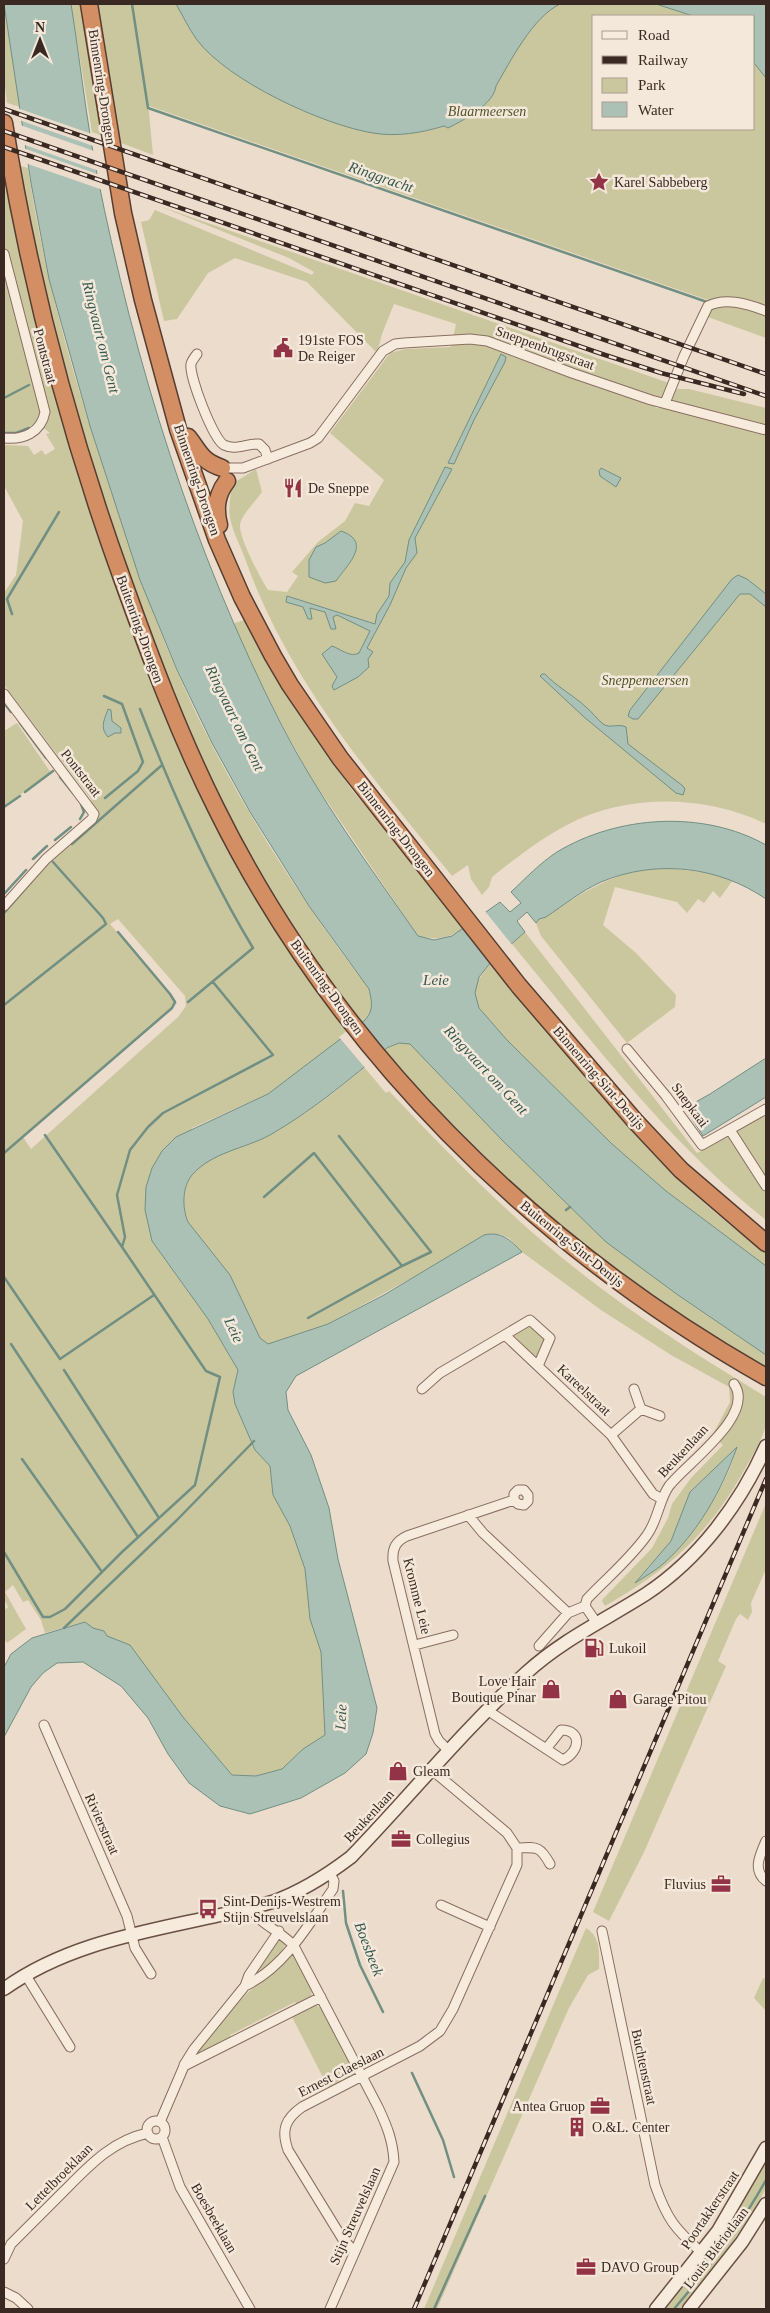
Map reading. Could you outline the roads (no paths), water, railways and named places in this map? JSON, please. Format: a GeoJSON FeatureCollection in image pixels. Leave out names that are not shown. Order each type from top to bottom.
{"type":"FeatureCollection","features":[{"type":"Feature","properties":{"kind":"highway","name":"Binnenring-Drongen"},"geometry":{"type":"LineString","coordinates":[[88,4],[123,213],[143,300],[178,429],[217,540],[246,605],[290,685],[340,758],[448,895]]}},
{"type":"Feature","properties":{"kind":"highway","name":"Buitenring-Drongen"},"geometry":{"type":"LineString","coordinates":[[4,123],[18,206],[40,311],[64,400],[101,521],[159,682],[230,834],[282,923],[336,1003],[400,1081]]}},
{"type":"Feature","properties":{"kind":"highway"},"geometry":{"type":"LineString","coordinates":[[178,429],[189,438],[199,455],[224,474],[217,499],[217,516],[220,526],[217,540]]}},
{"type":"Feature","properties":{"kind":"highway","name":"Binnenring-Sint-Denijs"},"geometry":{"type":"LineString","coordinates":[[448,895],[519,986],[635,1121],[681,1170],[766,1243]]}},
{"type":"Feature","properties":{"kind":"highway","name":"Buitenring-Sint-Denijs"},"geometry":{"type":"LineString","coordinates":[[400,1081],[457,1144],[555,1233],[601,1270],[704,1341],[766,1377]]}},
{"type":"Feature","properties":{"kind":"highway"},"geometry":{"type":"LineString","coordinates":[[704,1341],[708,1353],[766,1387]]}},
{"type":"Feature","properties":{"kind":"street","name":"Pontstraat"},"geometry":{"type":"LineString","coordinates":[[4,254],[45,412],[42,421],[30,434],[23,438],[4,438]]}},
{"type":"Feature","properties":{"kind":"street"},"geometry":{"type":"LineString","coordinates":[[665,403],[684,356],[708,306],[714,302],[735,302],[766,311]]}},
{"type":"Feature","properties":{"kind":"street","name":"Sneppenbrugstraat"},"geometry":{"type":"LineString","coordinates":[[224,474],[310,444],[318,438],[383,351],[394,344],[404,342],[470,339],[487,341],[572,373],[665,403],[766,430]]}},
{"type":"Feature","properties":{"kind":"street"},"geometry":{"type":"LineString","coordinates":[[197,354],[192,360],[192,370],[208,420],[218,440],[229,447],[236,448],[259,444],[262,446],[268,459]]}},
{"type":"Feature","properties":{"kind":"street"},"geometry":{"type":"LineString","coordinates":[[224,474],[243,468]]}},
{"type":"Feature","properties":{"kind":"street","name":"Pontstraat"},"geometry":{"type":"LineString","coordinates":[[4,694],[94,814],[92,819],[46,859],[4,906]]}},
{"type":"Feature","properties":{"kind":"street","name":"Snepkaai"},"geometry":{"type":"LineString","coordinates":[[627,1049],[666,1096],[702,1145],[766,1108]]}},
{"type":"Feature","properties":{"kind":"street"},"geometry":{"type":"LineString","coordinates":[[730,1130],[766,1186]]}},
{"type":"Feature","properties":{"kind":"street","name":"Kareelstraat"},"geometry":{"type":"LineString","coordinates":[[422,1389],[440,1373],[506,1336],[530,1320],[550,1338],[538,1366]]}},
{"type":"Feature","properties":{"kind":"street","name":"Kareelstraat"},"geometry":{"type":"LineString","coordinates":[[506,1336],[612,1435],[653,1494],[662,1499]]}},
{"type":"Feature","properties":{"kind":"street","name":"Beukenlaan"},"geometry":{"type":"LineString","coordinates":[[585,1606],[588,1599],[649,1533],[662,1499],[669,1487],[724,1429],[735,1414],[740,1400],[739,1392],[734,1384]]}},
{"type":"Feature","properties":{"kind":"street"},"geometry":{"type":"LineString","coordinates":[[634,1389],[641,1409],[660,1416]]}},
{"type":"Feature","properties":{"kind":"street","name":"Kareelstraat"},"geometry":{"type":"LineString","coordinates":[[612,1435],[641,1409]]}},
{"type":"Feature","properties":{"kind":"street","name":"Beukenlaan"},"geometry":{"type":"LineString","coordinates":[[4,1989],[25,1974],[76,1950],[251,1908],[289,1895],[330,1873],[351,1857],[488,1710],[529,1670],[564,1643],[596,1622],[646,1594],[672,1574],[696,1551],[733,1506],[766,1446]]}},
{"type":"Feature","properties":{"kind":"street","name":"Kromme Leie"},"geometry":{"type":"LineString","coordinates":[[449,1751],[435,1734],[415,1645],[392,1561],[394,1547],[402,1538],[514,1500]]}},
{"type":"Feature","properties":{"kind":"street"},"geometry":{"type":"LineString","coordinates":[[468,1515],[483,1534],[568,1613]]}},
{"type":"Feature","properties":{"kind":"street"},"geometry":{"type":"LineString","coordinates":[[538,1646],[568,1613],[585,1606],[596,1622]]}},
{"type":"Feature","properties":{"kind":"street","name":"Kromme Leie"},"geometry":{"type":"LineString","coordinates":[[415,1645],[453,1635]]}},
{"type":"Feature","properties":{"kind":"street"},"geometry":{"type":"LineString","coordinates":[[488,1710],[546,1749]]}},
{"type":"Feature","properties":{"kind":"street","name":"Rivierstraat"},"geometry":{"type":"LineString","coordinates":[[44,1725],[128,1916],[132,1936]]}},
{"type":"Feature","properties":{"kind":"street"},"geometry":{"type":"LineString","coordinates":[[432,1770],[507,1833],[517,1848],[534,1847],[540,1849],[550,1864]]}},
{"type":"Feature","properties":{"kind":"street"},"geometry":{"type":"LineString","coordinates":[[766,1841],[758,1864],[762,1878],[766,1881]]}},
{"type":"Feature","properties":{"kind":"street","name":"Ernest Claeslaan"},"geometry":{"type":"LineString","coordinates":[[354,2251],[342,2238],[288,2150],[284,2139],[284,2129],[287,2120],[302,2107],[420,2046],[440,2030],[453,2009],[517,1865],[517,1848]]}},
{"type":"Feature","properties":{"kind":"street"},"geometry":{"type":"LineString","coordinates":[[245,1986],[256,1981],[294,1946],[333,1889],[334,1881],[330,1873]]}},
{"type":"Feature","properties":{"kind":"street"},"geometry":{"type":"LineString","coordinates":[[441,1905],[490,1927]]}},
{"type":"Feature","properties":{"kind":"street"},"geometry":{"type":"LineString","coordinates":[[251,1908],[256,1917],[279,1931],[294,1946]]}},
{"type":"Feature","properties":{"kind":"street"},"geometry":{"type":"LineString","coordinates":[[162,2137],[152,2138],[148,2133],[150,2124],[160,2122],[184,2066],[194,2049],[245,1986],[250,1975],[279,1931]]}},
{"type":"Feature","properties":{"kind":"street","name":"Buchtenstraat"},"geometry":{"type":"LineString","coordinates":[[602,1931],[655,2185],[663,2209],[672,2225],[701,2252]]}},
{"type":"Feature","properties":{"kind":"street"},"geometry":{"type":"LineString","coordinates":[[132,1936],[135,1948],[151,1974]]}},
{"type":"Feature","properties":{"kind":"street","name":"Stijn Streuvelslaan"},"geometry":{"type":"LineString","coordinates":[[294,1946],[389,2129],[393,2144],[394,2162],[330,2309]]}},
{"type":"Feature","properties":{"kind":"street"},"geometry":{"type":"LineString","coordinates":[[25,1974],[70,2047]]}},
{"type":"Feature","properties":{"kind":"street"},"geometry":{"type":"LineString","coordinates":[[184,2066],[320,1997]]}},
{"type":"Feature","properties":{"kind":"street","name":"Boesbeeklaan"},"geometry":{"type":"LineString","coordinates":[[160,2122],[165,2129],[162,2137],[180,2187],[250,2309]]}},
{"type":"Feature","properties":{"kind":"street","name":"Lettelbroeklaan"},"geometry":{"type":"LineString","coordinates":[[4,2259],[11,2244],[96,2159],[116,2144],[132,2136],[148,2133]]}},
{"type":"Feature","properties":{"kind":"street","name":"Poortakkerstraat"},"geometry":{"type":"LineString","coordinates":[[656,2309],[734,2207],[766,2148]]}},
{"type":"Feature","properties":{"kind":"street","name":"Louis Blériotlaan"},"geometry":{"type":"LineString","coordinates":[[689,2309],[742,2242],[766,2204]]}},
{"type":"Feature","properties":{"kind":"street"},"geometry":{"type":"LineString","coordinates":[[4,2292],[16,2298],[28,2309]]}},
{"type":"Feature","properties":{"kind":"water"},"geometry":{"type":"Polygon","coordinates":[[[4,4],[71,4],[93,153],[112,245],[129,316],[149,386],[194,524],[220,592],[249,658],[296,752],[346,832],[418,936],[434,940],[452,936],[500,902],[510,912],[521,903],[511,892],[539,866],[557,852],[607,830],[634,824],[689,822],[716,826],[742,834],[766,845],[766,899],[728,879],[707,873],[665,869],[643,870],[601,882],[546,917],[539,919],[536,923],[527,912],[517,921],[525,932],[491,962],[479,977],[475,993],[479,1008],[507,1040],[612,1144],[666,1191],[766,1266],[766,1355],[678,1295],[606,1242],[502,1140],[410,1044],[399,1043],[387,1048],[316,1105],[270,1135],[209,1161],[192,1175],[186,1185],[184,1198],[188,1222],[230,1275],[260,1338],[268,1344],[328,1324],[384,1295],[484,1235],[501,1235],[522,1252],[296,1376],[286,1392],[288,1410],[311,1455],[329,1508],[338,1559],[377,1708],[373,1733],[366,1754],[345,1773],[301,1798],[250,1814],[220,1806],[189,1783],[168,1754],[148,1718],[121,1686],[83,1662],[57,1663],[43,1673],[31,1687],[4,1737],[4,1667],[11,1654],[32,1638],[85,1622],[93,1628],[104,1631],[107,1636],[130,1645],[183,1717],[232,1775],[256,1776],[282,1769],[303,1749],[325,1735],[321,1652],[310,1619],[305,1569],[290,1526],[273,1495],[270,1466],[255,1450],[235,1404],[233,1392],[238,1370],[208,1319],[152,1241],[145,1210],[146,1187],[152,1168],[162,1151],[176,1137],[268,1094],[364,1021],[369,1014],[371,998],[369,989],[309,906],[250,812],[212,743],[177,670],[140,580],[90,426],[49,279],[31,183],[4,4]]]}},
{"type":"Feature","properties":{"kind":"water"},"geometry":{"type":"Polygon","coordinates":[[[176,4],[560,4],[550,10],[532,29],[509,64],[490,99],[477,111],[448,128],[444,126],[426,131],[391,135],[373,133],[329,121],[278,99],[253,85],[211,55],[194,36],[176,4]]]}},
{"type":"Feature","properties":{"kind":"water"},"geometry":{"type":"Polygon","coordinates":[[[656,4],[766,4],[766,78],[755,64],[755,15],[690,15],[656,4]]]}},
{"type":"Feature","properties":{"kind":"water"},"geometry":{"type":"Polygon","coordinates":[[[501,354],[506,357],[505,362],[474,420],[454,464],[448,463],[501,354]]]}},
{"type":"Feature","properties":{"kind":"water"},"geometry":{"type":"Polygon","coordinates":[[[445,467],[452,469],[415,538],[417,553],[406,568],[390,605],[367,648],[373,652],[368,659],[369,667],[358,677],[334,690],[332,686],[337,677],[322,654],[332,646],[349,654],[359,653],[370,631],[337,615],[333,617],[336,629],[331,629],[325,612],[310,608],[312,619],[308,619],[303,607],[286,602],[287,596],[375,624],[377,614],[389,596],[390,583],[405,562],[409,540],[445,467]]]}},
{"type":"Feature","properties":{"kind":"water"},"geometry":{"type":"Polygon","coordinates":[[[601,468],[621,478],[616,487],[600,476],[599,471],[601,468]]]}},
{"type":"Feature","properties":{"kind":"water"},"geometry":{"type":"Polygon","coordinates":[[[341,531],[355,541],[355,554],[351,561],[336,581],[325,583],[309,577],[309,560],[316,547],[341,531]]]}},
{"type":"Feature","properties":{"kind":"water"},"geometry":{"type":"Polygon","coordinates":[[[738,575],[747,579],[766,594],[766,607],[750,594],[740,594],[638,719],[628,716],[630,710],[732,579],[738,575]]]}},
{"type":"Feature","properties":{"kind":"water"},"geometry":{"type":"Polygon","coordinates":[[[545,674],[581,703],[603,724],[626,727],[628,744],[683,786],[685,789],[683,795],[676,793],[584,717],[540,676],[545,674]]]}},
{"type":"Feature","properties":{"kind":"water"},"geometry":{"type":"Polygon","coordinates":[[[108,709],[111,710],[112,721],[121,728],[121,733],[115,733],[108,737],[103,726],[108,709]]]}},
{"type":"Feature","properties":{"kind":"water"},"geometry":{"type":"Polygon","coordinates":[[[766,1058],[766,1097],[703,1136],[685,1108],[766,1058]]]}},
{"type":"Feature","properties":{"kind":"water"},"geometry":{"type":"Polygon","coordinates":[[[737,1447],[716,1495],[698,1525],[676,1552],[663,1564],[635,1583],[671,1541],[690,1492],[737,1447]]]}},
{"type":"Feature","properties":{"kind":"waterway","name":"Ringgracht"},"geometry":{"type":"LineString","coordinates":[[132,4],[148,108],[707,302]]}},
{"type":"Feature","properties":{"kind":"waterway"},"geometry":{"type":"LineString","coordinates":[[4,398],[29,385]]}},
{"type":"Feature","properties":{"kind":"waterway"},"geometry":{"type":"LineString","coordinates":[[4,433],[16,433],[29,428]]}},
{"type":"Feature","properties":{"kind":"waterway"},"geometry":{"type":"LineString","coordinates":[[12,614],[7,599],[59,512]]}},
{"type":"Feature","properties":{"kind":"waterway"},"geometry":{"type":"LineString","coordinates":[[104,696],[122,704],[143,762],[138,771],[105,798]]}},
{"type":"Feature","properties":{"kind":"waterway"},"geometry":{"type":"LineString","coordinates":[[4,703],[11,712]]}},
{"type":"Feature","properties":{"kind":"waterway"},"geometry":{"type":"LineString","coordinates":[[140,709],[205,861],[253,948],[188,1002]]}},
{"type":"Feature","properties":{"kind":"waterway"},"geometry":{"type":"LineString","coordinates":[[20,723],[46,758]]}},
{"type":"Feature","properties":{"kind":"waterway"},"geometry":{"type":"LineString","coordinates":[[72,844],[162,765]]}},
{"type":"Feature","properties":{"kind":"waterway"},"geometry":{"type":"LineString","coordinates":[[25,792],[53,771]]}},
{"type":"Feature","properties":{"kind":"waterway"},"geometry":{"type":"LineString","coordinates":[[60,777],[73,793]]}},
{"type":"Feature","properties":{"kind":"waterway"},"geometry":{"type":"LineString","coordinates":[[4,807],[20,796]]}},
{"type":"Feature","properties":{"kind":"waterway"},"geometry":{"type":"LineString","coordinates":[[80,819],[84,812],[81,804]]}},
{"type":"Feature","properties":{"kind":"waterway"},"geometry":{"type":"LineString","coordinates":[[55,840],[71,827]]}},
{"type":"Feature","properties":{"kind":"waterway"},"geometry":{"type":"LineString","coordinates":[[33,859],[47,846]]}},
{"type":"Feature","properties":{"kind":"waterway"},"geometry":{"type":"LineString","coordinates":[[4,1005],[106,924],[103,918],[53,862]]}},
{"type":"Feature","properties":{"kind":"waterway"},"geometry":{"type":"LineString","coordinates":[[4,894],[26,870]]}},
{"type":"Feature","properties":{"kind":"waterway"},"geometry":{"type":"LineString","coordinates":[[4,913],[31,882]]}},
{"type":"Feature","properties":{"kind":"waterway"},"geometry":{"type":"LineString","coordinates":[[4,1153],[172,1008],[175,1002],[170,994],[118,932]]}},
{"type":"Feature","properties":{"kind":"waterway"},"geometry":{"type":"LineString","coordinates":[[4,1552],[43,1617],[50,1617],[65,1609],[122,1552],[195,1485],[220,1377],[206,1371],[122,1247],[125,1237],[117,1195],[130,1150],[148,1127],[163,1113],[273,1055],[213,982]]}},
{"type":"Feature","properties":{"kind":"waterway"},"geometry":{"type":"LineString","coordinates":[[45,1135],[122,1247]]}},
{"type":"Feature","properties":{"kind":"waterway"},"geometry":{"type":"LineString","coordinates":[[339,1136],[431,1252],[402,1266]]}},
{"type":"Feature","properties":{"kind":"waterway"},"geometry":{"type":"LineString","coordinates":[[264,1197],[314,1153],[402,1266],[308,1318]]}},
{"type":"Feature","properties":{"kind":"waterway"},"geometry":{"type":"LineString","coordinates":[[566,1210],[570,1207]]}},
{"type":"Feature","properties":{"kind":"waterway"},"geometry":{"type":"LineString","coordinates":[[4,1277],[60,1359],[154,1295]]}},
{"type":"Feature","properties":{"kind":"waterway"},"geometry":{"type":"LineString","coordinates":[[11,1344],[138,1537]]}},
{"type":"Feature","properties":{"kind":"waterway"},"geometry":{"type":"LineString","coordinates":[[64,1370],[159,1518]]}},
{"type":"Feature","properties":{"kind":"waterway"},"geometry":{"type":"LineString","coordinates":[[64,1628],[177,1520],[254,1441]]}},
{"type":"Feature","properties":{"kind":"waterway"},"geometry":{"type":"LineString","coordinates":[[22,1459],[102,1572]]}},
{"type":"Feature","properties":{"kind":"waterway","name":"Boesbeek"},"geometry":{"type":"LineString","coordinates":[[343,1891],[346,1923],[360,1965],[383,2012]]}},
{"type":"Feature","properties":{"kind":"waterway","name":"Boesbeek"},"geometry":{"type":"LineString","coordinates":[[412,2073],[443,2140],[454,2177]]}},
{"type":"Feature","properties":{"kind":"waterway"},"geometry":{"type":"LineString","coordinates":[[674,2309],[723,2247],[746,2214],[766,2180]]}},
{"type":"Feature","properties":{"kind":"waterway","name":"Boesbeek"},"geometry":{"type":"LineString","coordinates":[[434,2309],[485,2196]]}},
{"type":"Feature","properties":{"kind":"railway"},"geometry":{"type":"LineString","coordinates":[[4,109],[766,374]]}},
{"type":"Feature","properties":{"kind":"railway"},"geometry":{"type":"LineString","coordinates":[[4,131],[766,396]]}},
{"type":"Feature","properties":{"kind":"railway"},"geometry":{"type":"LineString","coordinates":[[4,147],[602,354],[661,373],[744,394]]}},
{"type":"Feature","properties":{"kind":"railway"},"geometry":{"type":"LineString","coordinates":[[414,2309],[766,1479]]}},
{"type":"Feature","properties":{"kind":"place","name":"Karel Sabbeberg"},"geometry":{"type":"Point","coordinates":[599,182]}},
{"type":"Feature","properties":{"kind":"place","name":"191ste FOS De Reiger"},"geometry":{"type":"Point","coordinates":[283,348]}},
{"type":"Feature","properties":{"kind":"place","name":"De Sneppe"},"geometry":{"type":"Point","coordinates":[293,488]}},
{"type":"Feature","properties":{"kind":"place","name":"Lukoil"},"geometry":{"type":"Point","coordinates":[594,1648]}},
{"type":"Feature","properties":{"kind":"place","name":"Love Hair Boutique Pinar"},"geometry":{"type":"Point","coordinates":[551,1689]}},
{"type":"Feature","properties":{"kind":"place","name":"Garage Pitou"},"geometry":{"type":"Point","coordinates":[618,1699]}},
{"type":"Feature","properties":{"kind":"place","name":"Gleam"},"geometry":{"type":"Point","coordinates":[398,1771]}},
{"type":"Feature","properties":{"kind":"place","name":"Collegius"},"geometry":{"type":"Point","coordinates":[401,1839]}},
{"type":"Feature","properties":{"kind":"place","name":"Fluvius"},"geometry":{"type":"Point","coordinates":[721,1884]}},
{"type":"Feature","properties":{"kind":"place","name":"Sint-Denijs-Westrem Stijn Streuvelslaan"},"geometry":{"type":"Point","coordinates":[208,1909]}},
{"type":"Feature","properties":{"kind":"place","name":"Antea Gruop"},"geometry":{"type":"Point","coordinates":[600,2106]}},
{"type":"Feature","properties":{"kind":"place","name":"O.&L. Center"},"geometry":{"type":"Point","coordinates":[577,2127]}},
{"type":"Feature","properties":{"kind":"place","name":"DAVO Group"},"geometry":{"type":"Point","coordinates":[586,2267]}},
{"type":"Feature","properties":{"kind":"park label","name":"Blaarmeersen"},"geometry":{"type":"Point","coordinates":[487,111]}},
{"type":"Feature","properties":{"kind":"park label","name":"Sneppemeersen"},"geometry":{"type":"Point","coordinates":[645,680]}},
{"type":"Feature","properties":{"kind":"water label","name":"Ringvaart om Gent"},"geometry":{"type":"Point","coordinates":[101,337]}},
{"type":"Feature","properties":{"kind":"water label","name":"Ringvaart om Gent"},"geometry":{"type":"Point","coordinates":[235,718]}},
{"type":"Feature","properties":{"kind":"water label","name":"Leie"},"geometry":{"type":"Point","coordinates":[436,980]}},
{"type":"Feature","properties":{"kind":"water label","name":"Ringvaart om Gent"},"geometry":{"type":"Point","coordinates":[486,1070]}},
{"type":"Feature","properties":{"kind":"water label","name":"Leie"},"geometry":{"type":"Point","coordinates":[234,1330]}},
{"type":"Feature","properties":{"kind":"water label","name":"Leie"},"geometry":{"type":"Point","coordinates":[341,1717]}}]}
